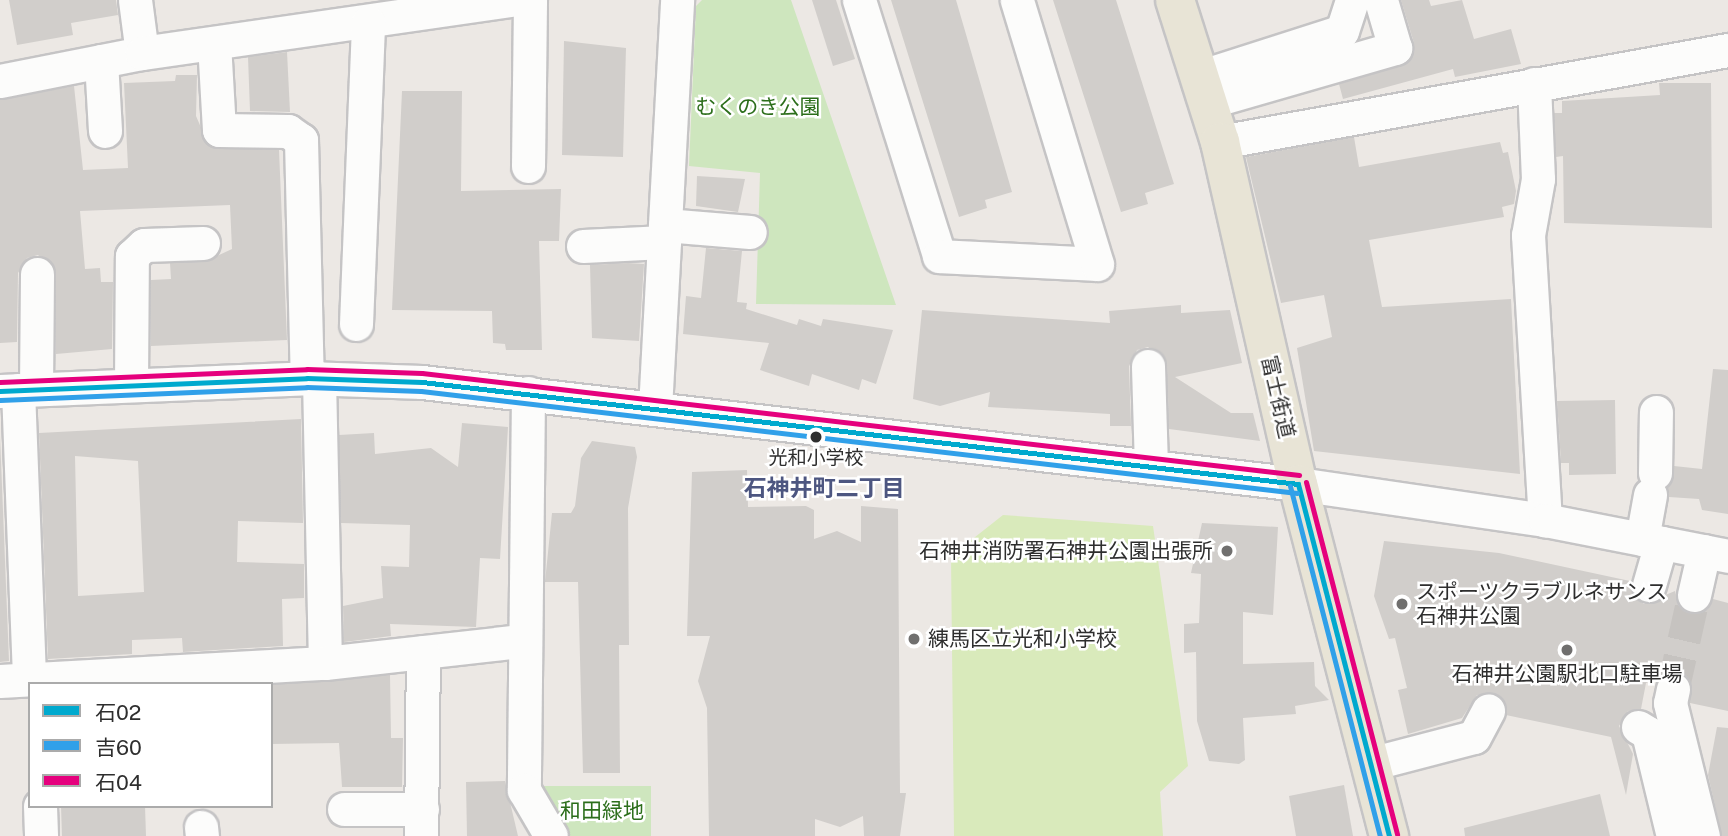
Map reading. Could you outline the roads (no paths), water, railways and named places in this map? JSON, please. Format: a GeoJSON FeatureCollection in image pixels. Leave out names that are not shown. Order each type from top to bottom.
{"type":"FeatureCollection","features":[{"type":"Feature","properties":{"kind":"main road","name":"富士街道"},"geometry":{"type":"LineString","coordinates":[[1175,0],[1220,142],[1297,484],[1389,836]]}},
{"type":"Feature","properties":{"kind":"street"},"geometry":{"type":"LineString","coordinates":[[135,0],[142,53]]}},
{"type":"Feature","properties":{"kind":"street"},"geometry":{"type":"LineString","coordinates":[[0,82],[142,53],[510,0]]}},
{"type":"Feature","properties":{"kind":"street"},"geometry":{"type":"LineString","coordinates":[[528,166],[530,0]]}},
{"type":"Feature","properties":{"kind":"street"},"geometry":{"type":"LineString","coordinates":[[654,409],[677,0]]}},
{"type":"Feature","properties":{"kind":"street"},"geometry":{"type":"LineString","coordinates":[[859,0],[939,256],[1097,264],[1017,0]]}},
{"type":"Feature","properties":{"kind":"street"},"geometry":{"type":"LineString","coordinates":[[1204,89],[1342,31],[1352,0]]}},
{"type":"Feature","properties":{"kind":"street"},"geometry":{"type":"LineString","coordinates":[[1204,89],[1395,48],[1381,0]]}},
{"type":"Feature","properties":{"kind":"street"},"geometry":{"type":"LineString","coordinates":[[356,324],[368,22]]}},
{"type":"Feature","properties":{"kind":"street"},"geometry":{"type":"LineString","coordinates":[[214,43],[219,130],[288,131],[301,140],[325,663]]}},
{"type":"Feature","properties":{"kind":"street"},"geometry":{"type":"LineString","coordinates":[[1220,142],[1728,50]]}},
{"type":"Feature","properties":{"kind":"street"},"geometry":{"type":"LineString","coordinates":[[101,61],[105,131]]}},
{"type":"Feature","properties":{"kind":"street"},"geometry":{"type":"LineString","coordinates":[[1534,84],[1538,179],[1528,235],[1545,520]]}},
{"type":"Feature","properties":{"kind":"street"},"geometry":{"type":"LineString","coordinates":[[583,246],[665,234],[750,232]]}},
{"type":"Feature","properties":{"kind":"street"},"geometry":{"type":"LineString","coordinates":[[131,385],[132,256],[144,245],[203,243]]}},
{"type":"Feature","properties":{"kind":"street"},"geometry":{"type":"LineString","coordinates":[[37,274],[18,390],[24,680],[164,679],[522,641]]}},
{"type":"Feature","properties":{"kind":"street"},"geometry":{"type":"LineString","coordinates":[[1147,366],[1151,467]]}},
{"type":"Feature","properties":{"kind":"street"},"geometry":{"type":"LineString","coordinates":[[18,390],[313,378],[528,393],[1297,484],[1545,520],[1716,553],[1694,595]]}},
{"type":"Feature","properties":{"kind":"street"},"geometry":{"type":"LineString","coordinates":[[528,393],[522,641],[524,790],[551,836]]}},
{"type":"Feature","properties":{"kind":"street"},"geometry":{"type":"LineString","coordinates":[[1649,585],[1657,412]]}},
{"type":"Feature","properties":{"kind":"street"},"geometry":{"type":"LineString","coordinates":[[344,808],[421,823],[423,652]]}},
{"type":"Feature","properties":{"kind":"street"},"geometry":{"type":"LineString","coordinates":[[1673,689],[1670,703],[1703,836]]}},
{"type":"Feature","properties":{"kind":"street"},"geometry":{"type":"LineString","coordinates":[[1370,764],[1474,737],[1488,711]]}},
{"type":"Feature","properties":{"kind":"street"},"geometry":{"type":"LineString","coordinates":[[1638,727],[1648,733],[1673,836]]}},
{"type":"Feature","properties":{"kind":"street"},"geometry":{"type":"LineString","coordinates":[[40,808],[41,836]]}},
{"type":"Feature","properties":{"kind":"tunnel"},"geometry":{"type":"LineString","coordinates":[[1673,689],[1694,595]]}},
{"type":"Feature","properties":{"kind":"place","name":"光和小学校"},"geometry":{"type":"Point","coordinates":[816,437]}},
{"type":"Feature","properties":{"kind":"place","name":"石神井消防署石神井公園出張所"},"geometry":{"type":"Point","coordinates":[1227,551]}},
{"type":"Feature","properties":{"kind":"place","name":"スポーツクラブルネサンス 石神井公園"},"geometry":{"type":"Point","coordinates":[1402,604]}},
{"type":"Feature","properties":{"kind":"place","name":"練馬区立光和小学校"},"geometry":{"type":"Point","coordinates":[914,639]}},
{"type":"Feature","properties":{"kind":"place","name":"石神井公園駅北口駐車場"},"geometry":{"type":"Point","coordinates":[1567,650]}},
{"type":"Feature","properties":{"kind":"district","name":"石神井町二丁目"},"geometry":{"type":"Point","coordinates":[824,488]}},
{"type":"Feature","properties":{"kind":"park label","name":"むくのき公園"},"geometry":{"type":"Point","coordinates":[758,107]}},
{"type":"Feature","properties":{"kind":"park label","name":"和田緑地"},"geometry":{"type":"Point","coordinates":[602,811]}}]}
